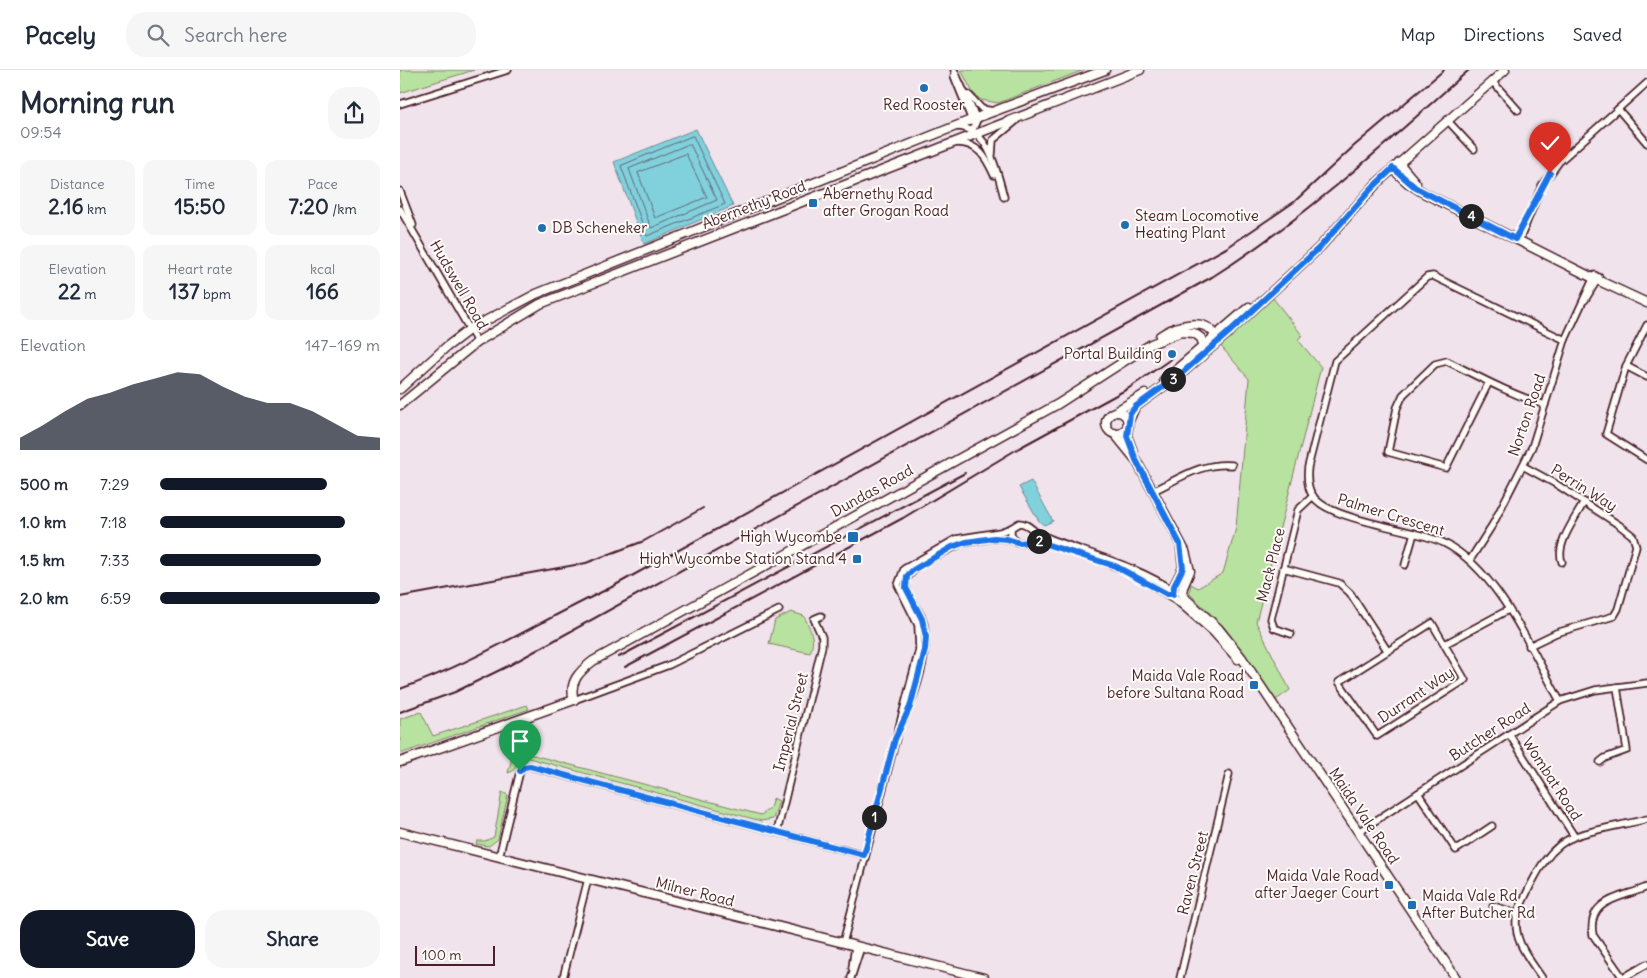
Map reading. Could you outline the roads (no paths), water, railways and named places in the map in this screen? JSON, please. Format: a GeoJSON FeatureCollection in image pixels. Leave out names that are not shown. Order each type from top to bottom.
{"type":"FeatureCollection","features":[{"type":"Feature","properties":{"kind":"main road","name":"Abernethy Road"},"geometry":{"type":"LineString","coordinates":[[400,404],[477,342],[540,304],[963,139],[974,126],[1001,109],[1105,70]]}},
{"type":"Feature","properties":{"kind":"main road","name":"Abernethy Road"},"geometry":{"type":"LineString","coordinates":[[400,389],[445,348],[470,329],[554,286],[951,128],[974,126],[988,129],[1140,70]]}},
{"type":"Feature","properties":{"kind":"main road"},"geometry":{"type":"LineString","coordinates":[[1136,460],[1114,433],[1108,429],[1107,421],[1113,413],[1141,400],[1259,305],[1320,247],[1371,189],[1504,70]]}},
{"type":"Feature","properties":{"kind":"main road"},"geometry":{"type":"LineString","coordinates":[[1396,166],[1418,185],[1647,303]]}},
{"type":"Feature","properties":{"kind":"main road"},"geometry":{"type":"LineString","coordinates":[[1114,433],[1124,432],[1133,410],[1141,400],[1214,341],[1224,329],[1256,300],[1271,292]]}},
{"type":"Feature","properties":{"kind":"main road"},"geometry":{"type":"LineString","coordinates":[[1196,324],[1214,341]]}},
{"type":"Feature","properties":{"kind":"main road","name":"Dundas Road"},"geometry":{"type":"LineString","coordinates":[[574,700],[572,694],[575,678],[593,661],[1058,404],[1171,329],[1196,324],[1224,329]]}},
{"type":"Feature","properties":{"kind":"main road","name":"Dundas Road"},"geometry":{"type":"LineString","coordinates":[[1151,344],[1181,332],[1214,341]]}},
{"type":"Feature","properties":{"kind":"main road"},"geometry":{"type":"LineString","coordinates":[[1199,336],[1203,342],[1201,350]]}},
{"type":"Feature","properties":{"kind":"main road"},"geometry":{"type":"LineString","coordinates":[[1113,413],[1123,414],[1128,424],[1127,436],[1136,460],[1180,544],[1183,568],[1175,588],[1182,593],[1182,601]]}},
{"type":"Feature","properties":{"kind":"main road","name":"Maida Vale Road"},"geometry":{"type":"LineString","coordinates":[[1175,588],[1182,601],[1248,669],[1456,978]]}},
{"type":"Feature","properties":{"kind":"main road"},"geometry":{"type":"LineString","coordinates":[[400,762],[574,700]]}},
{"type":"Feature","properties":{"kind":"main road","name":"Milner Road"},"geometry":{"type":"LineString","coordinates":[[400,832],[984,978]]}},
{"type":"Feature","properties":{"kind":"street"},"geometry":{"type":"LineString","coordinates":[[401,103],[508,70]]}},
{"type":"Feature","properties":{"kind":"street"},"geometry":{"type":"LineString","coordinates":[[953,70],[978,106],[986,110],[1001,109]]}},
{"type":"Feature","properties":{"kind":"street"},"geometry":{"type":"LineString","coordinates":[[946,146],[960,143],[973,146],[980,151],[988,162],[1004,197],[992,159],[974,126],[953,70]]}},
{"type":"Feature","properties":{"kind":"street"},"geometry":{"type":"LineString","coordinates":[[1492,81],[1518,110]]}},
{"type":"Feature","properties":{"kind":"street"},"geometry":{"type":"LineString","coordinates":[[961,82],[974,126]]}},
{"type":"Feature","properties":{"kind":"street"},"geometry":{"type":"LineString","coordinates":[[1518,238],[1542,185],[1559,162],[1647,84]]}},
{"type":"Feature","properties":{"kind":"street"},"geometry":{"type":"LineString","coordinates":[[1618,109],[1647,143]]}},
{"type":"Feature","properties":{"kind":"street"},"geometry":{"type":"LineString","coordinates":[[992,159],[993,140],[999,133],[1026,114]]}},
{"type":"Feature","properties":{"kind":"street"},"geometry":{"type":"LineString","coordinates":[[1448,121],[1474,149]]}},
{"type":"Feature","properties":{"kind":"street"},"geometry":{"type":"LineString","coordinates":[[951,128],[974,126]]}},
{"type":"Feature","properties":{"kind":"street","name":"Hudswell Road"},"geometry":{"type":"LineString","coordinates":[[400,191],[419,242]]}},
{"type":"Feature","properties":{"kind":"street","name":"Hudswell Road"},"geometry":{"type":"LineString","coordinates":[[400,209],[477,342]]}},
{"type":"Feature","properties":{"kind":"street"},"geometry":{"type":"LineString","coordinates":[[1313,496],[1308,482],[1308,467],[1335,361],[1427,277],[1433,276],[1565,340]]}},
{"type":"Feature","properties":{"kind":"street","name":"Norton Road"},"geometry":{"type":"LineString","coordinates":[[1470,560],[1486,536],[1532,448],[1565,340],[1596,278]]}},
{"type":"Feature","properties":{"kind":"street"},"geometry":{"type":"LineString","coordinates":[[1647,325],[1626,366],[1606,434],[1647,460]]}},
{"type":"Feature","properties":{"kind":"street"},"geometry":{"type":"LineString","coordinates":[[1490,382],[1446,468],[1388,452],[1397,408],[1403,395],[1438,362],[1447,361],[1490,382],[1518,396],[1545,405]]}},
{"type":"Feature","properties":{"kind":"street"},"geometry":{"type":"LineString","coordinates":[[1626,366],[1647,377]]}},
{"type":"Feature","properties":{"kind":"street"},"geometry":{"type":"LineString","coordinates":[[1153,491],[1202,467],[1214,464],[1232,465]]}},
{"type":"Feature","properties":{"kind":"street","name":"Perrin Way"},"geometry":{"type":"LineString","coordinates":[[1523,466],[1619,525],[1633,536],[1636,541],[1636,550],[1618,609],[1614,616],[1556,633],[1529,646]]}},
{"type":"Feature","properties":{"kind":"street","name":"Palmer Crescent"},"geometry":{"type":"LineString","coordinates":[[1313,496],[1331,512],[1414,533],[1444,543],[1470,560],[1492,583],[1560,701]]}},
{"type":"Feature","properties":{"kind":"street","name":"Mack Place"},"geometry":{"type":"LineString","coordinates":[[1291,634],[1277,630],[1270,622],[1298,510],[1313,496]]}},
{"type":"Feature","properties":{"kind":"street"},"geometry":{"type":"LineString","coordinates":[[1562,562],[1559,554],[1561,546],[1584,502]]}},
{"type":"Feature","properties":{"kind":"street"},"geometry":{"type":"LineString","coordinates":[[843,943],[920,642],[916,619],[899,589],[901,572],[911,563],[956,539],[1000,532],[1011,528],[1019,522],[1039,534],[1123,564],[1175,588]]}},
{"type":"Feature","properties":{"kind":"street"},"geometry":{"type":"LineString","coordinates":[[1026,542],[1031,535],[1029,527]]}},
{"type":"Feature","properties":{"kind":"street"},"geometry":{"type":"LineString","coordinates":[[1011,528],[1011,534],[1015,541]]}},
{"type":"Feature","properties":{"kind":"street"},"geometry":{"type":"LineString","coordinates":[[1405,565],[1414,533]]}},
{"type":"Feature","properties":{"kind":"street"},"geometry":{"type":"LineString","coordinates":[[895,739],[910,707],[926,644],[922,619],[906,588],[907,576],[917,566],[962,543],[994,538],[1041,542],[1097,559],[1175,588]]}},
{"type":"Feature","properties":{"kind":"street"},"geometry":{"type":"LineString","coordinates":[[1283,568],[1342,585],[1350,592],[1387,650]]}},
{"type":"Feature","properties":{"kind":"street"},"geometry":{"type":"LineString","coordinates":[[574,700],[677,661],[779,610]]}},
{"type":"Feature","properties":{"kind":"street","name":"Durrant Way"},"geometry":{"type":"LineString","coordinates":[[1445,644],[1508,610]]}},
{"type":"Feature","properties":{"kind":"street","name":"Imperial Street"},"geometry":{"type":"LineString","coordinates":[[777,832],[822,646],[822,637],[811,621],[821,616]]}},
{"type":"Feature","properties":{"kind":"street","name":"Durrant Way"},"geometry":{"type":"LineString","coordinates":[[1432,623],[1465,680],[1376,736],[1339,682],[1387,650],[1432,623]]}},
{"type":"Feature","properties":{"kind":"street","name":"Butcher Road"},"geometry":{"type":"LineString","coordinates":[[1358,832],[1560,701],[1584,693],[1647,683]]}},
{"type":"Feature","properties":{"kind":"street"},"geometry":{"type":"LineString","coordinates":[[1600,762],[1605,758],[1627,750],[1617,687]]}},
{"type":"Feature","properties":{"kind":"street","name":"Wombat Road"},"geometry":{"type":"LineString","coordinates":[[1510,734],[1574,836]]}},
{"type":"Feature","properties":{"kind":"street"},"geometry":{"type":"LineString","coordinates":[[499,857],[520,771],[524,767],[530,766],[864,855]]}},
{"type":"Feature","properties":{"kind":"street","name":"Raven Street"},"geometry":{"type":"LineString","coordinates":[[1180,978],[1229,774]]}},
{"type":"Feature","properties":{"kind":"street"},"geometry":{"type":"LineString","coordinates":[[1418,793],[1456,850],[1492,826]]}},
{"type":"Feature","properties":{"kind":"street"},"geometry":{"type":"LineString","coordinates":[[1542,978],[1517,940],[1517,913],[1543,863],[1559,846],[1574,836],[1647,820]]}},
{"type":"Feature","properties":{"kind":"street"},"geometry":{"type":"LineString","coordinates":[[562,978],[588,879]]}},
{"type":"Feature","properties":{"kind":"street"},"geometry":{"type":"LineString","coordinates":[[1647,887],[1605,902],[1595,916],[1592,930],[1593,936],[1623,978],[1647,964]]}},
{"type":"Feature","properties":{"kind":"street"},"geometry":{"type":"LineString","coordinates":[[1493,906],[1517,913]]}},
{"type":"Feature","properties":{"kind":"street"},"geometry":{"type":"LineString","coordinates":[[851,975],[858,947]]}},
{"type":"Feature","properties":{"kind":"water"},"geometry":{"type":"Polygon","coordinates":[[[696,129],[733,206],[644,244],[614,162],[696,129]]]}},
{"type":"Feature","properties":{"kind":"water"},"geometry":{"type":"Polygon","coordinates":[[[1031,481],[1053,521],[1044,525],[1039,521],[1019,487],[1031,481]]]}},
{"type":"Feature","properties":{"kind":"railway"},"geometry":{"type":"LineString","coordinates":[[400,689],[454,667],[610,588],[1228,247],[1294,202],[1354,146],[1444,70]]}},
{"type":"Feature","properties":{"kind":"railway"},"geometry":{"type":"LineString","coordinates":[[400,712],[455,692],[508,666],[1212,277],[1247,254],[1313,205],[1469,70]]}},
{"type":"Feature","properties":{"kind":"railway"},"geometry":{"type":"LineString","coordinates":[[625,667],[903,518],[1019,448],[1129,388],[1171,359]]}},
{"type":"Feature","properties":{"kind":"railway"},"geometry":{"type":"LineString","coordinates":[[619,657],[965,473]]}},
{"type":"Feature","properties":{"kind":"railway"},"geometry":{"type":"LineString","coordinates":[[400,597],[586,563],[644,541],[703,508]]}},
{"type":"Feature","properties":{"kind":"place","name":"Red Rooster"},"geometry":{"type":"Point","coordinates":[924,88]}},
{"type":"Feature","properties":{"kind":"place","name":"Abernethy Road after Grogan Road"},"geometry":{"type":"Point","coordinates":[813,203]}},
{"type":"Feature","properties":{"kind":"place","name":"Steam Locomotive Heating Plant"},"geometry":{"type":"Point","coordinates":[1125,225]}},
{"type":"Feature","properties":{"kind":"place","name":"DB Scheneker"},"geometry":{"type":"Point","coordinates":[542,228]}},
{"type":"Feature","properties":{"kind":"place","name":"Portal Building"},"geometry":{"type":"Point","coordinates":[1172,354]}},
{"type":"Feature","properties":{"kind":"place","name":"High Wycombe"},"geometry":{"type":"Point","coordinates":[853,537]}},
{"type":"Feature","properties":{"kind":"place","name":"High Wycombe Station Stand 4"},"geometry":{"type":"Point","coordinates":[857,559]}},
{"type":"Feature","properties":{"kind":"place","name":"Maida Vale Road before Sultana Road"},"geometry":{"type":"Point","coordinates":[1254,685]}},
{"type":"Feature","properties":{"kind":"place","name":"Maida Vale Road after Jaeger Court"},"geometry":{"type":"Point","coordinates":[1389,885]}},
{"type":"Feature","properties":{"kind":"place","name":"Maida Vale Rd After Butcher Rd"},"geometry":{"type":"Point","coordinates":[1412,905]}}]}
